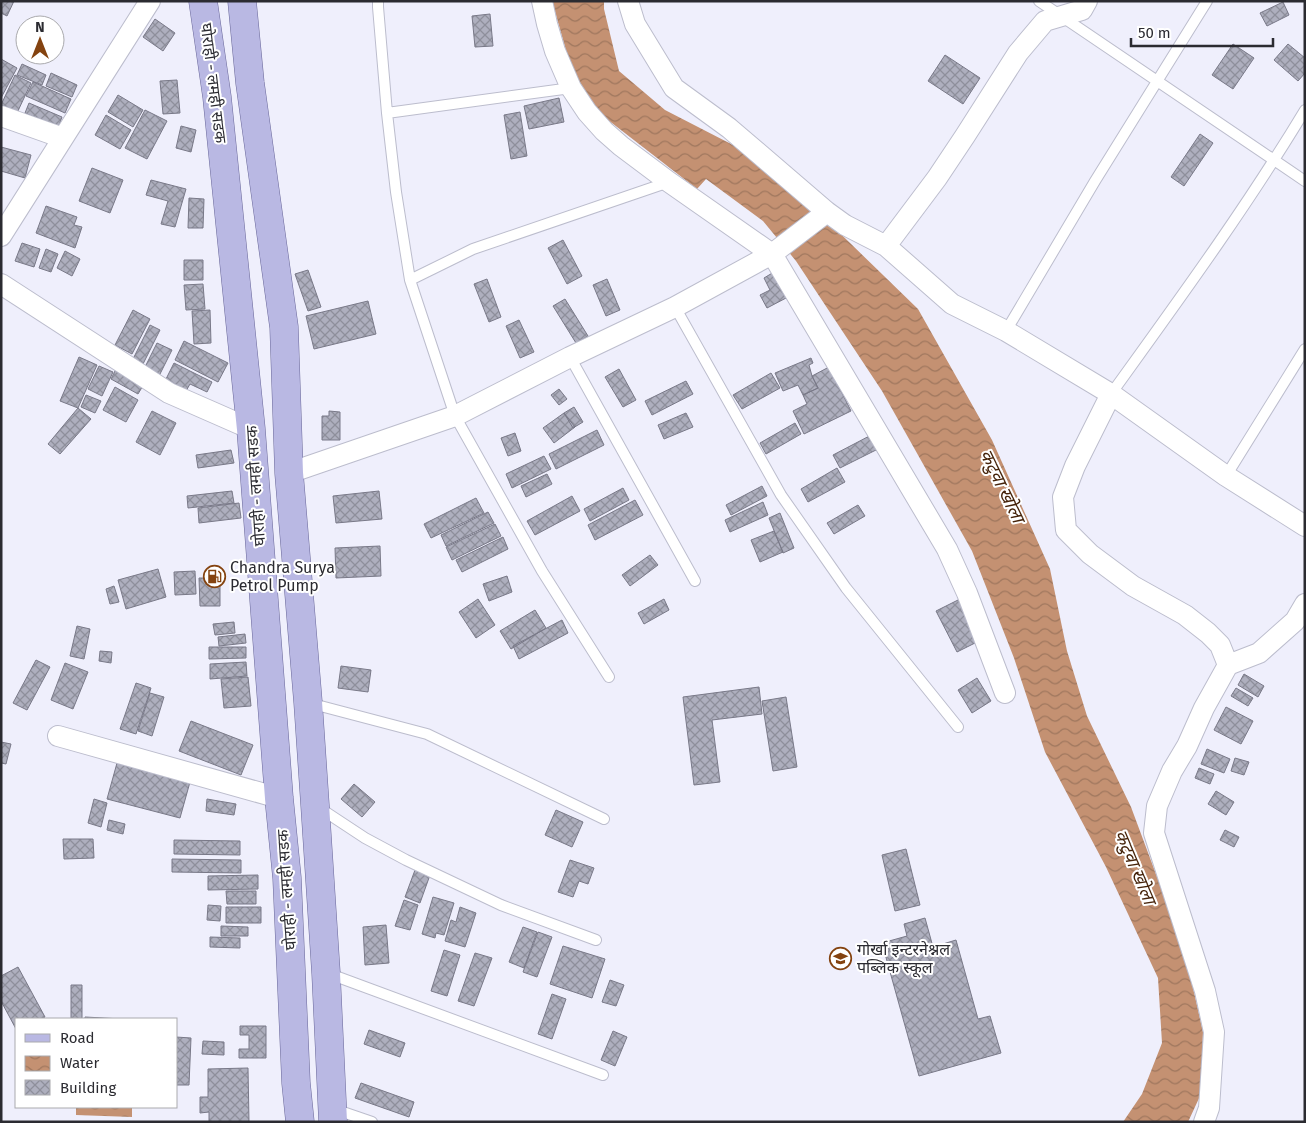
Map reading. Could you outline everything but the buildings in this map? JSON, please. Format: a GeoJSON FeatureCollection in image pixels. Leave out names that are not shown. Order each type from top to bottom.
{"type":"FeatureCollection","features":[{"type":"Feature","properties":{"kind":"main road","name":"घोराही - लमही सडक"},"geometry":{"type":"LineString","coordinates":[[203,1],[217,98],[251,428],[279,798],[287,878],[296,1083],[300,1122]]}},
{"type":"Feature","properties":{"kind":"main road"},"geometry":{"type":"LineString","coordinates":[[242,1],[250,83],[284,327],[289,473],[308,702],[326,972],[333,1115]]}},
{"type":"Feature","properties":{"kind":"street"},"geometry":{"type":"LineString","coordinates":[[542,1],[555,51],[571,88],[587,112],[621,146],[668,182],[772,254],[947,549],[967,593],[1005,693]]}},
{"type":"Feature","properties":{"kind":"street"},"geometry":{"type":"LineString","coordinates":[[628,1],[635,24],[674,88],[729,128],[827,212],[845,225],[886,246],[952,304],[1006,331],[1111,394],[1226,476],[1305,526]]}},
{"type":"Feature","properties":{"kind":"street"},"geometry":{"type":"LineString","coordinates":[[886,246],[965,136],[1018,53],[1045,21],[1082,10],[1087,1]]}},
{"type":"Feature","properties":{"kind":"street"},"geometry":{"type":"LineString","coordinates":[[1,236],[148,2]]}},
{"type":"Feature","properties":{"kind":"street"},"geometry":{"type":"LineString","coordinates":[[1,116],[63,138]]}},
{"type":"Feature","properties":{"kind":"street"},"geometry":{"type":"LineString","coordinates":[[289,473],[455,416],[570,357],[675,307],[772,254],[827,212]]}},
{"type":"Feature","properties":{"kind":"street"},"geometry":{"type":"LineString","coordinates":[[1,284],[169,393],[251,428]]}},
{"type":"Feature","properties":{"kind":"street"},"geometry":{"type":"LineString","coordinates":[[1111,394],[1075,466],[1063,497],[1066,530],[1090,554],[1134,586],[1184,615],[1208,633],[1220,645],[1228,664]]}},
{"type":"Feature","properties":{"kind":"street"},"geometry":{"type":"LineString","coordinates":[[1204,1122],[1209,1108],[1214,1032],[1205,991],[1154,834],[1157,806],[1204,708],[1228,664],[1258,652],[1294,621],[1305,604]]}},
{"type":"Feature","properties":{"kind":"street"},"geometry":{"type":"LineString","coordinates":[[58,736],[279,798]]}},
{"type":"Feature","properties":{"kind":"lane"},"geometry":{"type":"LineString","coordinates":[[378,1],[387,113],[396,192],[410,280],[455,416],[542,571],[608,677]]}},
{"type":"Feature","properties":{"kind":"lane"},"geometry":{"type":"LineString","coordinates":[[1039,1],[1305,180]]}},
{"type":"Feature","properties":{"kind":"lane"},"geometry":{"type":"LineString","coordinates":[[1006,331],[1095,181],[1206,1]]}},
{"type":"Feature","properties":{"kind":"lane"},"geometry":{"type":"LineString","coordinates":[[387,113],[571,88]]}},
{"type":"Feature","properties":{"kind":"lane"},"geometry":{"type":"LineString","coordinates":[[1111,394],[1275,160],[1305,110]]}},
{"type":"Feature","properties":{"kind":"lane"},"geometry":{"type":"LineString","coordinates":[[410,280],[473,249],[668,182]]}},
{"type":"Feature","properties":{"kind":"lane"},"geometry":{"type":"LineString","coordinates":[[675,307],[781,495],[846,588],[958,727]]}},
{"type":"Feature","properties":{"kind":"lane"},"geometry":{"type":"LineString","coordinates":[[1226,476],[1305,349]]}},
{"type":"Feature","properties":{"kind":"lane"},"geometry":{"type":"LineString","coordinates":[[570,357],[695,581]]}},
{"type":"Feature","properties":{"kind":"lane"},"geometry":{"type":"LineString","coordinates":[[308,702],[427,734],[604,819]]}},
{"type":"Feature","properties":{"kind":"lane"},"geometry":{"type":"LineString","coordinates":[[315,805],[364,838],[423,868],[501,905],[596,940]]}},
{"type":"Feature","properties":{"kind":"lane"},"geometry":{"type":"LineString","coordinates":[[326,972],[603,1075]]}},
{"type":"Feature","properties":{"kind":"lane"},"geometry":{"type":"LineString","coordinates":[[333,1115],[372,1122]]}},
{"type":"Feature","properties":{"kind":"water","name":"कटुवा खोला"},"geometry":{"type":"Polygon","coordinates":[[[552,1],[604,1],[604,9],[619,71],[665,110],[733,145],[815,209],[918,309],[992,440],[1050,569],[1067,651],[1087,716],[1131,807],[1185,952],[1203,1032],[1201,1094],[1188,1122],[1123,1122],[1142,1094],[1162,1043],[1158,978],[1106,867],[1045,752],[1014,658],[972,551],[882,391],[796,261],[763,221],[706,179],[697,189],[599,113],[571,68],[552,1]]]}},
{"type":"Feature","properties":{"kind":"water"},"geometry":{"type":"Polygon","coordinates":[[[76,1108],[132,1108],[132,1117],[76,1115],[76,1108]]]}},
{"type":"Feature","properties":{"kind":"place","name":"Chandra Surya Petrol Pump"},"geometry":{"type":"Point","coordinates":[214,576]}},
{"type":"Feature","properties":{"kind":"place","name":"गोर्खा इन्टरनेश्नल पब्लिक स्कूल"},"geometry":{"type":"Point","coordinates":[841,958]}}]}
